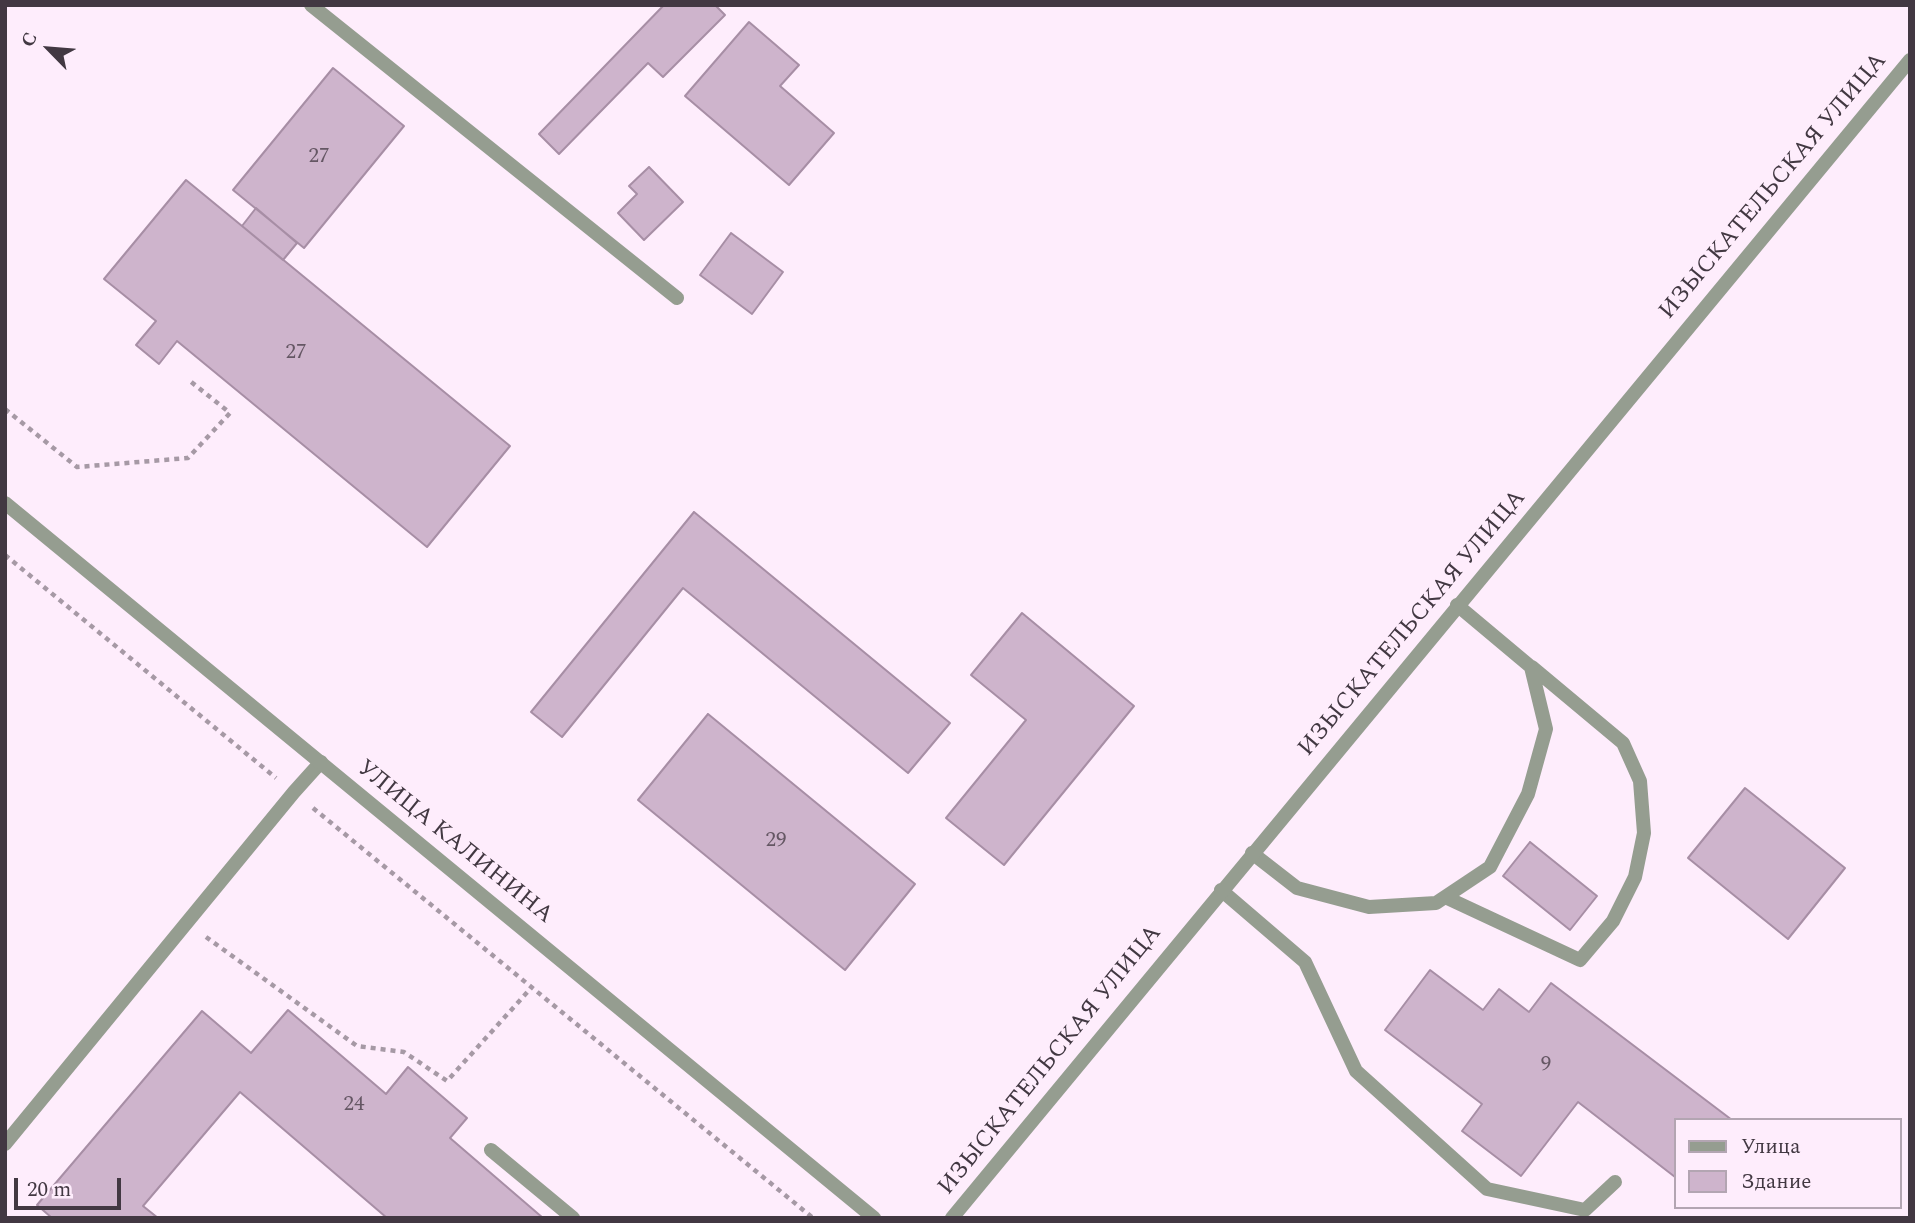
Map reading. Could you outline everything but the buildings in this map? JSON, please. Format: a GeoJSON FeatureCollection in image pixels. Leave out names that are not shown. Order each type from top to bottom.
{"type":"FeatureCollection","features":[{"type":"Feature","properties":{"kind":"street"},"geometry":{"type":"LineString","coordinates":[[311,5],[677,298]]}},
{"type":"Feature","properties":{"kind":"street","name":"ИЗЫСКАТЕЛЬСКАЯ УЛИЦА"},"geometry":{"type":"LineString","coordinates":[[952,1218],[1910,60]]}},
{"type":"Feature","properties":{"kind":"street","name":"УЛИЦА КАЛИНИНА"},"geometry":{"type":"LineString","coordinates":[[5,503],[874,1218]]}},
{"type":"Feature","properties":{"kind":"street"},"geometry":{"type":"LineString","coordinates":[[1445,897],[1580,960],[1613,921],[1635,877],[1644,833],[1640,781],[1623,743],[1457,605]]}},
{"type":"Feature","properties":{"kind":"street"},"geometry":{"type":"LineString","coordinates":[[1252,853],[1297,888],[1369,907],[1436,903],[1490,867],[1528,794],[1546,729],[1531,667]]}},
{"type":"Feature","properties":{"kind":"street"},"geometry":{"type":"LineString","coordinates":[[5,1144],[321,762]]}},
{"type":"Feature","properties":{"kind":"street"},"geometry":{"type":"LineString","coordinates":[[1221,890],[1305,962],[1356,1071],[1487,1189],[1584,1210],[1615,1182]]}},
{"type":"Feature","properties":{"kind":"street"},"geometry":{"type":"LineString","coordinates":[[491,1150],[573,1218]]}},
{"type":"Feature","properties":{"kind":"path"},"geometry":{"type":"LineString","coordinates":[[5,410],[77,467],[188,458],[230,413],[190,382]]}},
{"type":"Feature","properties":{"kind":"path"},"geometry":{"type":"LineString","coordinates":[[5,555],[813,1218]]}},
{"type":"Feature","properties":{"kind":"path"},"geometry":{"type":"LineString","coordinates":[[186,924],[357,1046],[404,1052],[447,1082],[532,988]]}}]}
